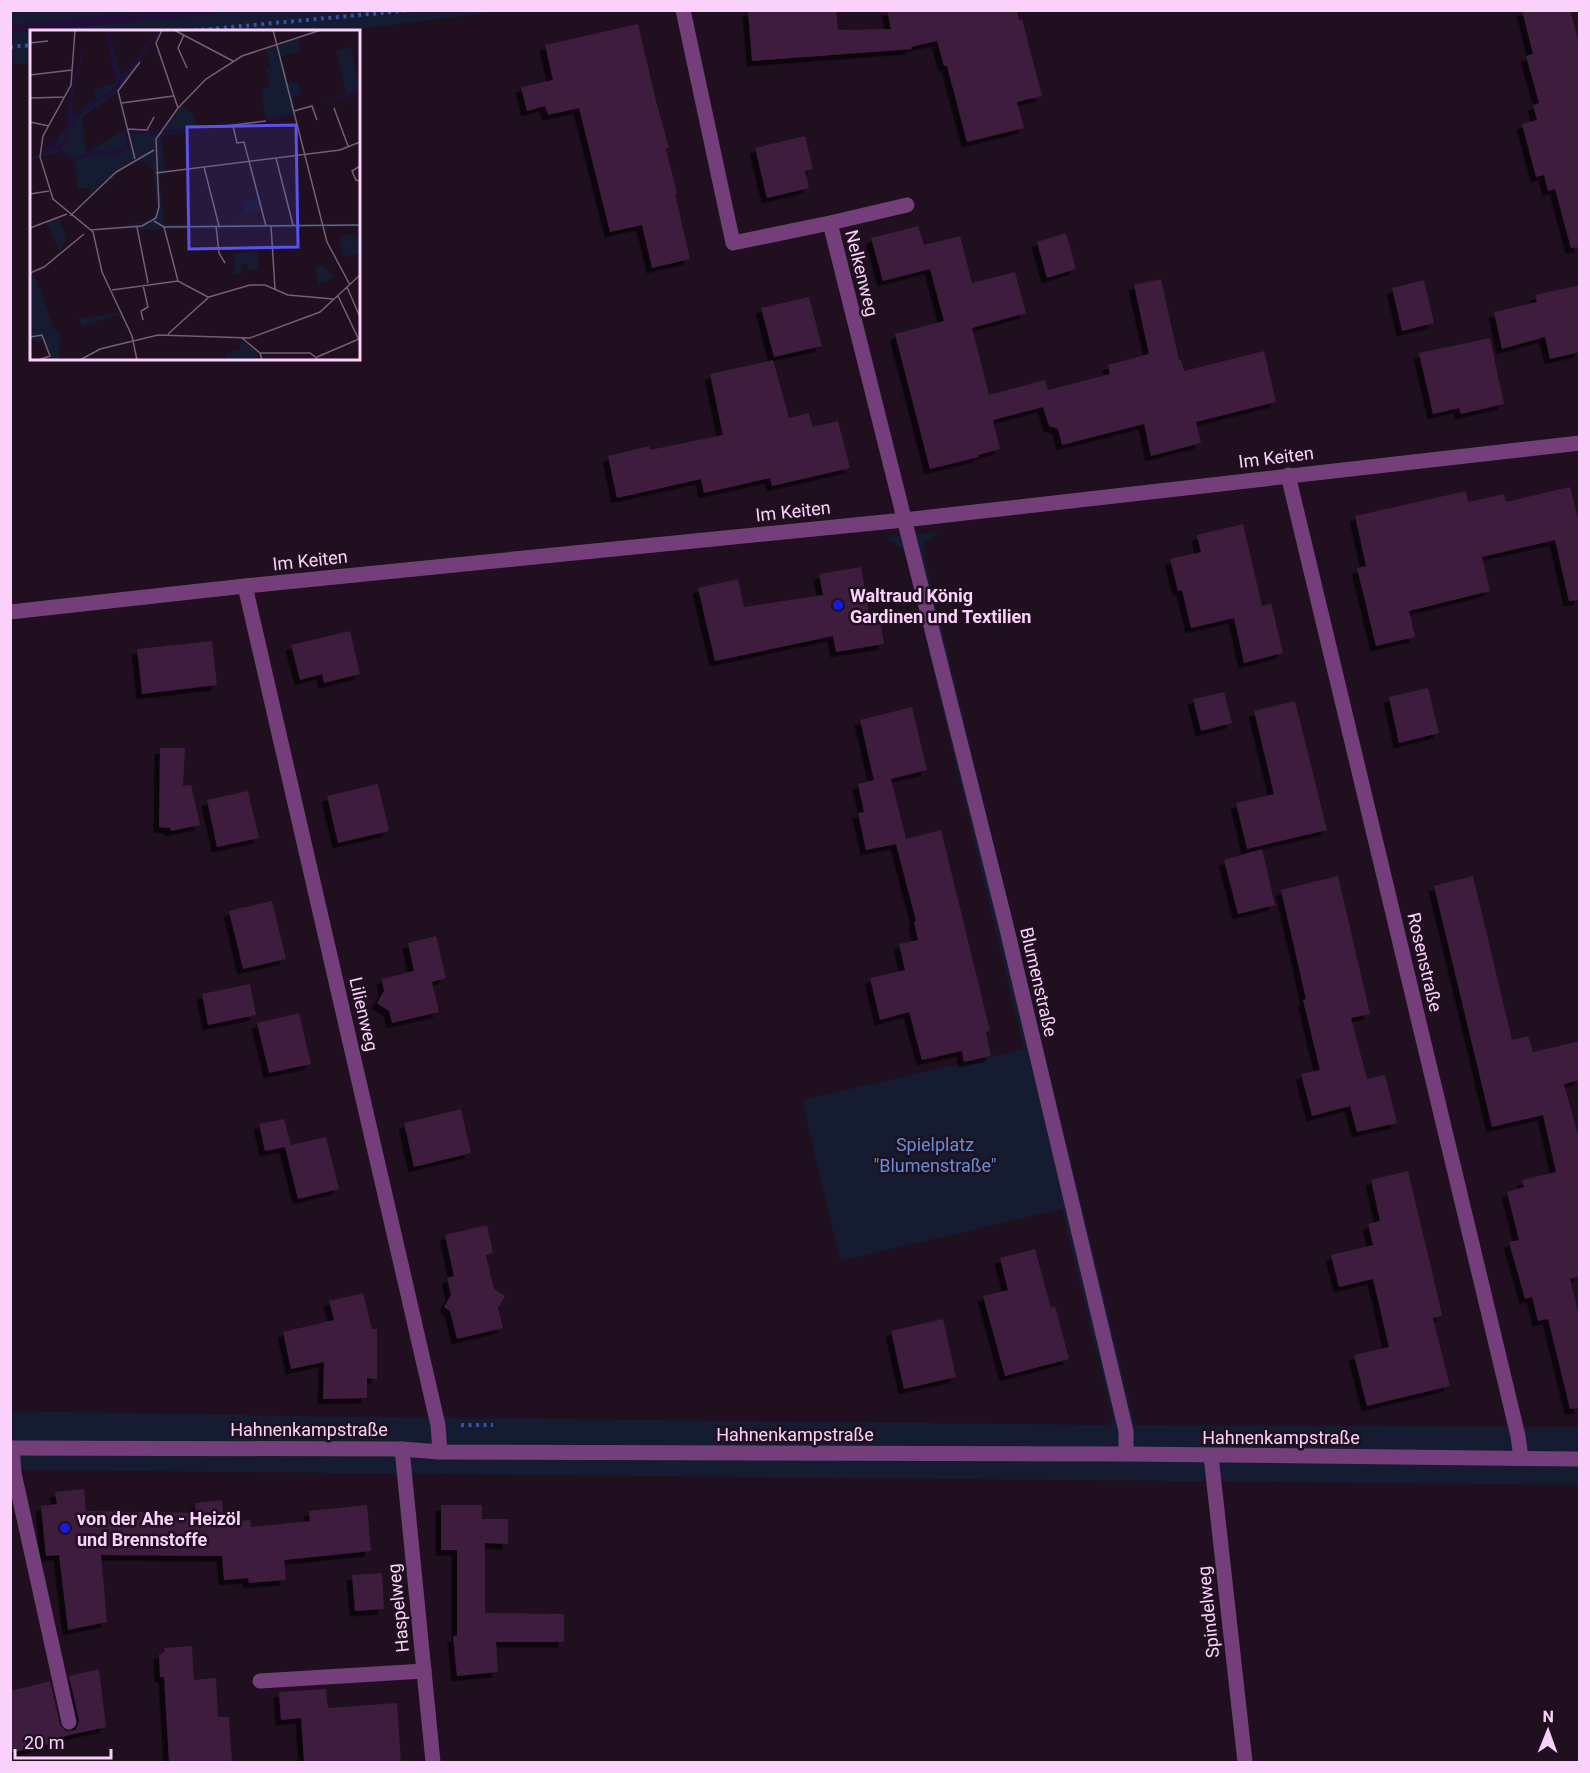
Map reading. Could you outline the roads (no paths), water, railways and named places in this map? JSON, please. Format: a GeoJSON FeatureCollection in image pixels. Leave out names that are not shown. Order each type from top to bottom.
{"type":"FeatureCollection","features":[{"type":"Feature","properties":{"kind":"street","name":"Nelkenweg"},"geometry":{"type":"LineString","coordinates":[[682,10],[733,243],[830,223],[904,520]]}},
{"type":"Feature","properties":{"kind":"street"},"geometry":{"type":"LineString","coordinates":[[830,223],[907,205]]}},
{"type":"Feature","properties":{"kind":"street","name":"Im Keiten"},"geometry":{"type":"LineString","coordinates":[[10,612],[245,586],[904,520],[1580,443]]}},
{"type":"Feature","properties":{"kind":"street","name":"Rosenstraße"},"geometry":{"type":"LineString","coordinates":[[1288,475],[1521,1458]]}},
{"type":"Feature","properties":{"kind":"street","name":"Blumenstraße"},"geometry":{"type":"LineString","coordinates":[[904,520],[1005,921],[1126,1431],[1126,1454]]}},
{"type":"Feature","properties":{"kind":"street","name":"Lilienweg"},"geometry":{"type":"LineString","coordinates":[[245,586],[438,1425],[440,1452]]}},
{"type":"Feature","properties":{"kind":"street"},"geometry":{"type":"LineString","coordinates":[[11,1448],[14,1473],[69,1722]]}},
{"type":"Feature","properties":{"kind":"street","name":"Hahnenkampstraße"},"geometry":{"type":"LineString","coordinates":[[11,1448],[1126,1454],[1580,1459]]}},
{"type":"Feature","properties":{"kind":"street","name":"Haspelweg"},"geometry":{"type":"LineString","coordinates":[[402,1449],[433,1762]]}},
{"type":"Feature","properties":{"kind":"street","name":"Spindelweg"},"geometry":{"type":"LineString","coordinates":[[1211,1456],[1245,1762]]}},
{"type":"Feature","properties":{"kind":"street"},"geometry":{"type":"LineString","coordinates":[[260,1681],[424,1671]]}},
{"type":"Feature","properties":{"kind":"waterway"},"geometry":{"type":"LineString","coordinates":[[10,29],[213,10]]}},
{"type":"Feature","properties":{"kind":"place","name":"Waltraud König Gardinen und Textilien"},"geometry":{"type":"Point","coordinates":[838,605]}},
{"type":"Feature","properties":{"kind":"place","name":"von der Ahe - Heizöl und Brennstoffe"},"geometry":{"type":"Point","coordinates":[65,1528]}},
{"type":"Feature","properties":{"kind":"park label","name":"Spielplatz \"Blumenstraße\""},"geometry":{"type":"Point","coordinates":[935,1154]}}]}
